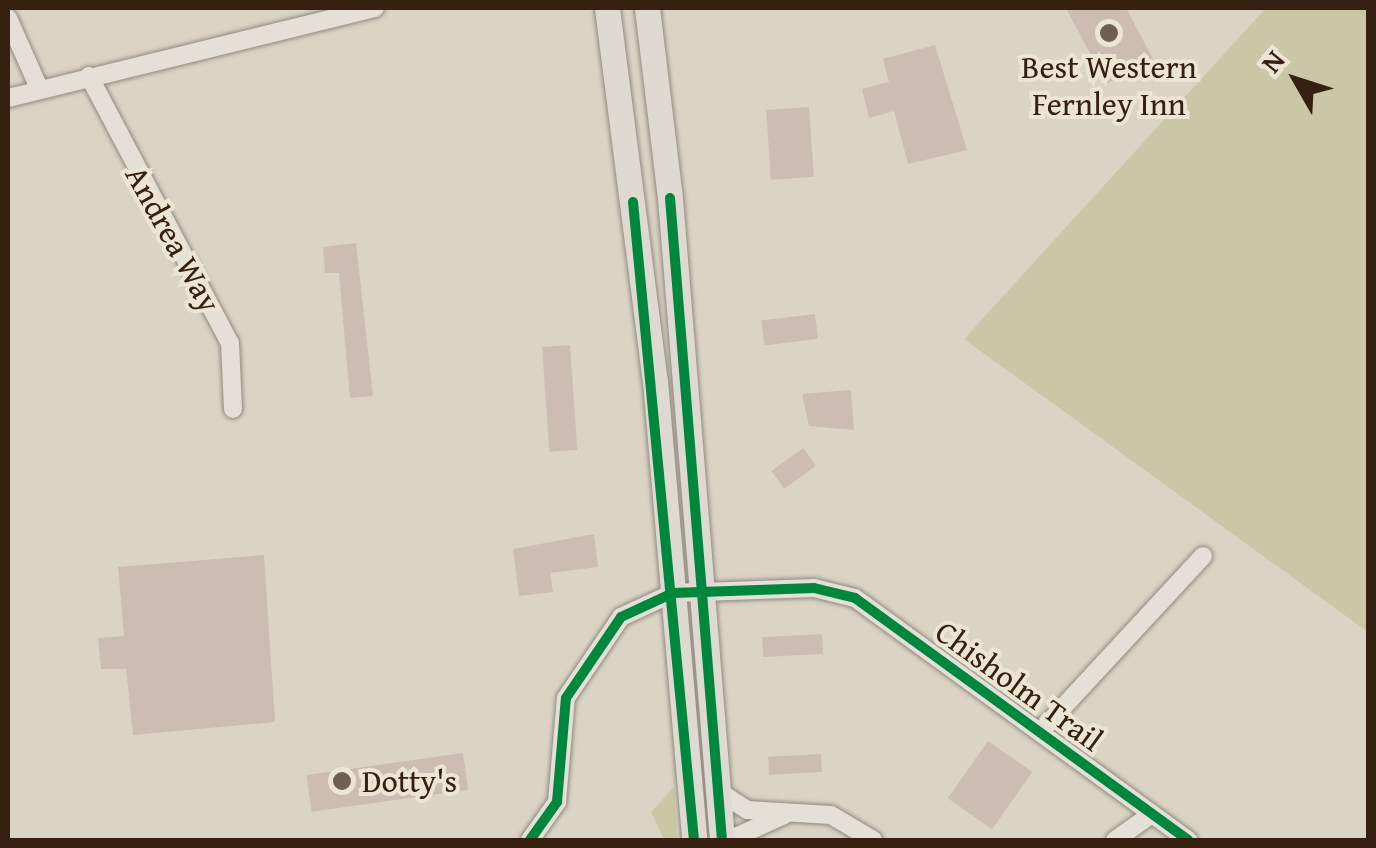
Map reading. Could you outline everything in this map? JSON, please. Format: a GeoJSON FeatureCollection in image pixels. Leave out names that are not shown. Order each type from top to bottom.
{"type":"FeatureCollection","features":[{"type":"Feature","properties":{"kind":"highway"},"geometry":{"type":"LineString","coordinates":[[606,8],[674,593],[694,840]]}},
{"type":"Feature","properties":{"kind":"highway"},"geometry":{"type":"LineString","coordinates":[[646,8],[725,840]]}},
{"type":"Feature","properties":{"kind":"street"},"geometry":{"type":"LineString","coordinates":[[8,98],[375,8]]}},
{"type":"Feature","properties":{"kind":"street"},"geometry":{"type":"LineString","coordinates":[[8,18],[39,88]]}},
{"type":"Feature","properties":{"kind":"street","name":"Andrea Way"},"geometry":{"type":"LineString","coordinates":[[89,76],[230,343],[233,408]]}},
{"type":"Feature","properties":{"kind":"street"},"geometry":{"type":"LineString","coordinates":[[1040,732],[1203,556]]}},
{"type":"Feature","properties":{"kind":"street","name":"Chisholm Trail"},"geometry":{"type":"LineString","coordinates":[[530,840],[558,802],[566,698],[621,617],[674,593],[814,588],[855,598],[1188,840]]}},
{"type":"Feature","properties":{"kind":"street"},"geometry":{"type":"LineString","coordinates":[[718,791],[740,808],[831,815],[873,840]]}},
{"type":"Feature","properties":{"kind":"street"},"geometry":{"type":"LineString","coordinates":[[725,840],[785,814]]}},
{"type":"Feature","properties":{"kind":"street"},"geometry":{"type":"LineString","coordinates":[[1115,840],[1152,814]]}},
{"type":"Feature","properties":{"kind":"shaded area"},"geometry":{"type":"Polygon","coordinates":[[[1266,8],[1368,8],[1368,632],[964,339],[1266,8]]]}},
{"type":"Feature","properties":{"kind":"shaded area"},"geometry":{"type":"Polygon","coordinates":[[[674,787],[677,840],[664,840],[651,812],[674,787]]]}},
{"type":"Feature","properties":{"kind":"building","name":"Best Western Fernley Inn"},"geometry":{"type":"Polygon","coordinates":[[[1066,8],[1126,8],[1153,59],[1106,84],[1066,8]]]}},
{"type":"Feature","properties":{"kind":"building"},"geometry":{"type":"Polygon","coordinates":[[[935,45],[967,150],[908,164],[894,111],[869,118],[862,89],[889,82],[883,59],[935,45]]]}},
{"type":"Feature","properties":{"kind":"building"},"geometry":{"type":"Polygon","coordinates":[[[809,107],[814,177],[771,180],[766,110],[809,107]]]}},
{"type":"Feature","properties":{"kind":"building"},"geometry":{"type":"Polygon","coordinates":[[[356,243],[373,396],[350,398],[339,273],[325,273],[323,247],[356,243]]]}},
{"type":"Feature","properties":{"kind":"building"},"geometry":{"type":"Polygon","coordinates":[[[815,314],[818,339],[764,345],[761,321],[815,314]]]}},
{"type":"Feature","properties":{"kind":"building"},"geometry":{"type":"Polygon","coordinates":[[[570,345],[577,450],[549,452],[542,347],[570,345]]]}},
{"type":"Feature","properties":{"kind":"building"},"geometry":{"type":"Polygon","coordinates":[[[851,390],[854,430],[809,426],[802,394],[851,390]]]}},
{"type":"Feature","properties":{"kind":"building"},"geometry":{"type":"Polygon","coordinates":[[[803,448],[816,466],[784,489],[771,471],[803,448]]]}},
{"type":"Feature","properties":{"kind":"building"},"geometry":{"type":"Polygon","coordinates":[[[594,534],[598,567],[550,573],[553,592],[519,596],[513,549],[594,534]]]}},
{"type":"Feature","properties":{"kind":"building"},"geometry":{"type":"Polygon","coordinates":[[[264,555],[275,722],[133,735],[126,669],[101,669],[98,638],[124,636],[118,567],[264,555]]]}},
{"type":"Feature","properties":{"kind":"building"},"geometry":{"type":"Polygon","coordinates":[[[822,634],[823,654],[763,657],[762,637],[822,634]]]}},
{"type":"Feature","properties":{"kind":"building"},"geometry":{"type":"Polygon","coordinates":[[[988,741],[1032,772],[992,829],[948,798],[988,741]]]}},
{"type":"Feature","properties":{"kind":"building"},"geometry":{"type":"Polygon","coordinates":[[[463,753],[468,790],[312,812],[307,775],[463,753]]]}},
{"type":"Feature","properties":{"kind":"building"},"geometry":{"type":"Polygon","coordinates":[[[821,754],[822,772],[769,775],[768,757],[821,754]]]}},
{"type":"Feature","properties":{"kind":"cycle path"},"geometry":{"type":"LineString","coordinates":[[670,198],[722,840]]}},
{"type":"Feature","properties":{"kind":"cycle path"},"geometry":{"type":"LineString","coordinates":[[633,202],[694,840]]}},
{"type":"Feature","properties":{"kind":"cycle path"},"geometry":{"type":"LineString","coordinates":[[530,840],[557,802],[566,698],[621,617],[673,593],[814,588],[855,598],[1188,840]]}},
{"type":"Feature","properties":{"kind":"place","name":"Best Western Fernley Inn"},"geometry":{"type":"Point","coordinates":[1109,33]}},
{"type":"Feature","properties":{"kind":"place","name":"Dotty's"},"geometry":{"type":"Point","coordinates":[342,781]}}]}
